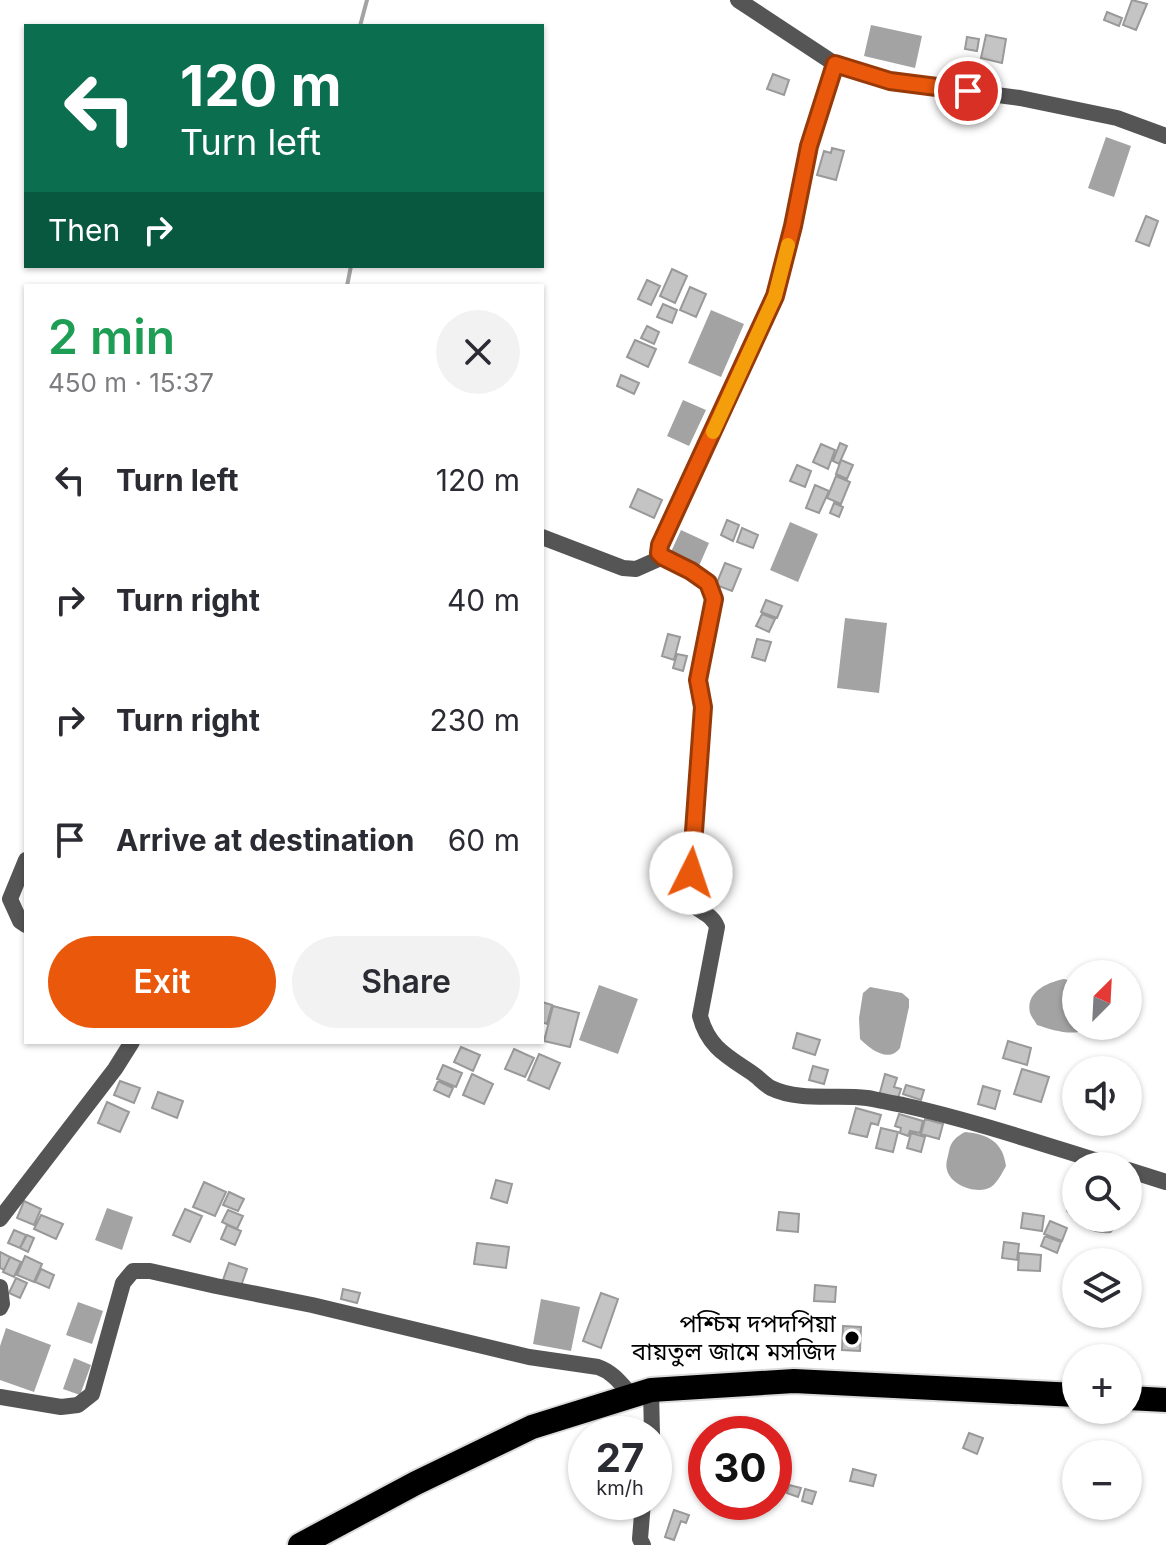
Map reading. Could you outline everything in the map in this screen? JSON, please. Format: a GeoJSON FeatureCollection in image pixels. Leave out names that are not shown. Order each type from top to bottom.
{"type":"FeatureCollection","features":[{"type":"Feature","properties":{"kind":"highway"},"geometry":{"type":"LineString","coordinates":[[300,1545],[416,1483],[532,1427],[642,1393],[794,1381],[1062,1394]]}},
{"type":"Feature","properties":{"kind":"highway"},"geometry":{"type":"LineString","coordinates":[[1142,1399],[1166,1400]]}},
{"type":"Feature","properties":{"kind":"street"},"geometry":{"type":"LineString","coordinates":[[738,0],[835,64],[890,81],[1020,98],[1117,118],[1166,136]]}},
{"type":"Feature","properties":{"kind":"street"},"geometry":{"type":"LineString","coordinates":[[835,64],[809,146],[775,296],[660,545],[659,553],[663,557],[708,583],[714,599],[698,680],[703,707],[689,900],[693,906],[708,914],[717,927],[700,1016],[713,1044],[769,1087],[788,1094],[866,1098],[904,1105],[1068,1152]]}},
{"type":"Feature","properties":{"kind":"street"},"geometry":{"type":"LineString","coordinates":[[544,538],[623,568],[636,569],[663,557]]}},
{"type":"Feature","properties":{"kind":"street"},"geometry":{"type":"LineString","coordinates":[[24,865],[10,899],[24,924]]}},
{"type":"Feature","properties":{"kind":"street"},"geometry":{"type":"LineString","coordinates":[[0,1219],[131,1044]]}},
{"type":"Feature","properties":{"kind":"street"},"geometry":{"type":"LineString","coordinates":[[1142,1174],[1166,1182]]}},
{"type":"Feature","properties":{"kind":"street"},"geometry":{"type":"LineString","coordinates":[[0,1397],[61,1407],[78,1405],[92,1394],[123,1283],[133,1271],[150,1271],[312,1305],[529,1357],[606,1369],[642,1393],[648,1416]]}},
{"type":"Feature","properties":{"kind":"street"},"geometry":{"type":"LineString","coordinates":[[0,1287],[0,1308]]}},
{"type":"Feature","properties":{"kind":"street"},"geometry":{"type":"LineString","coordinates":[[642,1520],[640,1539],[643,1545]]}},
{"type":"Feature","properties":{"kind":"shaded area"},"geometry":{"type":"Polygon","coordinates":[[[871,25],[922,36],[915,68],[864,56],[871,25]]]}},
{"type":"Feature","properties":{"kind":"shaded area"},"geometry":{"type":"Polygon","coordinates":[[[1106,137],[1131,146],[1114,197],[1088,188],[1106,137]]]}},
{"type":"Feature","properties":{"kind":"shaded area"},"geometry":{"type":"Polygon","coordinates":[[[711,310],[744,324],[721,377],[688,363],[711,310]]]}},
{"type":"Feature","properties":{"kind":"shaded area"},"geometry":{"type":"Polygon","coordinates":[[[683,400],[706,410],[689,446],[667,436],[683,400]]]}},
{"type":"Feature","properties":{"kind":"shaded area"},"geometry":{"type":"Polygon","coordinates":[[[790,522],[818,534],[798,582],[770,570],[790,522]]]}},
{"type":"Feature","properties":{"kind":"shaded area"},"geometry":{"type":"Polygon","coordinates":[[[681,530],[709,543],[699,566],[670,554],[681,530]]]}},
{"type":"Feature","properties":{"kind":"shaded area"},"geometry":{"type":"Polygon","coordinates":[[[845,618],[887,623],[879,693],[837,688],[845,618]]]}},
{"type":"Feature","properties":{"kind":"shaded area"},"geometry":{"type":"Polygon","coordinates":[[[1062,980],[1062,1031],[1037,1025],[1031,1015],[1029,1006],[1034,994],[1062,980]]]}},
{"type":"Feature","properties":{"kind":"shaded area"},"geometry":{"type":"Polygon","coordinates":[[[599,985],[638,999],[618,1054],[579,1040],[599,985]]]}},
{"type":"Feature","properties":{"kind":"shaded area"},"geometry":{"type":"Polygon","coordinates":[[[870,987],[902,993],[909,999],[900,1048],[891,1054],[875,1051],[860,1039],[863,993],[870,987]]]}},
{"type":"Feature","properties":{"kind":"shaded area"},"geometry":{"type":"Polygon","coordinates":[[[965,1132],[987,1137],[1002,1151],[1006,1166],[991,1187],[979,1190],[966,1188],[954,1181],[947,1170],[950,1148],[954,1140],[965,1132]]]}},
{"type":"Feature","properties":{"kind":"shaded area"},"geometry":{"type":"Polygon","coordinates":[[[107,1208],[133,1217],[122,1250],[95,1240],[107,1208]]]}},
{"type":"Feature","properties":{"kind":"shaded area"},"geometry":{"type":"Polygon","coordinates":[[[541,1299],[580,1307],[571,1351],[533,1344],[541,1299]]]}},
{"type":"Feature","properties":{"kind":"shaded area"},"geometry":{"type":"Polygon","coordinates":[[[78,1302],[103,1311],[92,1344],[66,1335],[78,1302]]]}},
{"type":"Feature","properties":{"kind":"shaded area"},"geometry":{"type":"Polygon","coordinates":[[[6,1328],[51,1345],[34,1392],[0,1380],[0,1346],[6,1328]]]}},
{"type":"Feature","properties":{"kind":"shaded area"},"geometry":{"type":"Polygon","coordinates":[[[74,1358],[91,1365],[80,1395],[63,1389],[74,1358]]]}},
{"type":"Feature","properties":{"kind":"building"},"geometry":{"type":"Polygon","coordinates":[[[1132,0],[1147,4],[1136,30],[1123,25],[1132,0]]]}},
{"type":"Feature","properties":{"kind":"building"},"geometry":{"type":"Polygon","coordinates":[[[1107,12],[1122,18],[1119,26],[1104,20],[1107,12]]]}},
{"type":"Feature","properties":{"kind":"building"},"geometry":{"type":"Polygon","coordinates":[[[986,35],[1006,39],[1002,63],[981,58],[986,35]]]}},
{"type":"Feature","properties":{"kind":"building"},"geometry":{"type":"Polygon","coordinates":[[[967,37],[979,39],[977,51],[965,49],[967,37]]]}},
{"type":"Feature","properties":{"kind":"building"},"geometry":{"type":"Polygon","coordinates":[[[773,74],[789,80],[784,95],[767,89],[773,74]]]}},
{"type":"Feature","properties":{"kind":"building"},"geometry":{"type":"Polygon","coordinates":[[[832,148],[844,151],[836,180],[817,175],[824,151],[831,153],[832,148]]]}},
{"type":"Feature","properties":{"kind":"building"},"geometry":{"type":"Polygon","coordinates":[[[1146,216],[1158,221],[1149,246],[1136,241],[1146,216]]]}},
{"type":"Feature","properties":{"kind":"building"},"geometry":{"type":"Polygon","coordinates":[[[672,269],[687,276],[675,303],[660,296],[672,269]]]}},
{"type":"Feature","properties":{"kind":"building"},"geometry":{"type":"Polygon","coordinates":[[[647,280],[660,286],[651,305],[638,299],[647,280]]]}},
{"type":"Feature","properties":{"kind":"building"},"geometry":{"type":"Polygon","coordinates":[[[690,287],[706,294],[696,317],[680,310],[690,287]]]}},
{"type":"Feature","properties":{"kind":"building"},"geometry":{"type":"Polygon","coordinates":[[[663,304],[677,310],[672,323],[657,317],[663,304]]]}},
{"type":"Feature","properties":{"kind":"building"},"geometry":{"type":"Polygon","coordinates":[[[647,326],[659,332],[654,344],[641,338],[647,326]]]}},
{"type":"Feature","properties":{"kind":"building"},"geometry":{"type":"Polygon","coordinates":[[[635,340],[656,349],[648,367],[627,357],[635,340]]]}},
{"type":"Feature","properties":{"kind":"building"},"geometry":{"type":"Polygon","coordinates":[[[621,375],[639,383],[634,394],[617,386],[621,375]]]}},
{"type":"Feature","properties":{"kind":"building"},"geometry":{"type":"Polygon","coordinates":[[[840,443],[847,446],[839,464],[833,461],[840,443]]]}},
{"type":"Feature","properties":{"kind":"building"},"geometry":{"type":"Polygon","coordinates":[[[821,444],[835,450],[828,469],[813,462],[821,444]]]}},
{"type":"Feature","properties":{"kind":"building"},"geometry":{"type":"Polygon","coordinates":[[[841,460],[853,465],[847,479],[836,474],[841,460]]]}},
{"type":"Feature","properties":{"kind":"building"},"geometry":{"type":"Polygon","coordinates":[[[797,465],[811,471],[805,487],[790,481],[797,465]]]}},
{"type":"Feature","properties":{"kind":"building"},"geometry":{"type":"Polygon","coordinates":[[[836,476],[850,482],[841,504],[827,498],[836,476]]]}},
{"type":"Feature","properties":{"kind":"building"},"geometry":{"type":"Polygon","coordinates":[[[815,485],[829,491],[819,513],[806,508],[815,485]]]}},
{"type":"Feature","properties":{"kind":"building"},"geometry":{"type":"Polygon","coordinates":[[[638,489],[662,500],[654,518],[630,507],[638,489]]]}},
{"type":"Feature","properties":{"kind":"building"},"geometry":{"type":"Polygon","coordinates":[[[834,503],[843,507],[839,517],[830,513],[834,503]]]}},
{"type":"Feature","properties":{"kind":"building"},"geometry":{"type":"Polygon","coordinates":[[[727,520],[739,525],[733,541],[721,535],[727,520]]]}},
{"type":"Feature","properties":{"kind":"building"},"geometry":{"type":"Polygon","coordinates":[[[742,528],[758,535],[753,548],[737,542],[742,528]]]}},
{"type":"Feature","properties":{"kind":"building"},"geometry":{"type":"Polygon","coordinates":[[[725,563],[741,569],[732,591],[716,585],[725,563]]]}},
{"type":"Feature","properties":{"kind":"building"},"geometry":{"type":"Polygon","coordinates":[[[766,600],[782,606],[777,618],[761,612],[766,600]]]}},
{"type":"Feature","properties":{"kind":"building"},"geometry":{"type":"Polygon","coordinates":[[[762,614],[775,619],[769,632],[756,626],[762,614]]]}},
{"type":"Feature","properties":{"kind":"building"},"geometry":{"type":"Polygon","coordinates":[[[668,634],[680,637],[674,660],[662,656],[668,634]]]}},
{"type":"Feature","properties":{"kind":"building"},"geometry":{"type":"Polygon","coordinates":[[[757,639],[771,642],[765,661],[752,657],[757,639]]]}},
{"type":"Feature","properties":{"kind":"building"},"geometry":{"type":"Polygon","coordinates":[[[677,654],[687,656],[683,671],[673,668],[677,654]]]}},
{"type":"Feature","properties":{"kind":"building"},"geometry":{"type":"Polygon","coordinates":[[[544,1003],[552,1005],[547,1024],[544,1023],[544,1003]]]}},
{"type":"Feature","properties":{"kind":"building"},"geometry":{"type":"Polygon","coordinates":[[[553,1006],[579,1013],[570,1047],[544,1041],[553,1006]]]}},
{"type":"Feature","properties":{"kind":"building"},"geometry":{"type":"Polygon","coordinates":[[[797,1033],[820,1040],[815,1055],[793,1048],[797,1033]]]}},
{"type":"Feature","properties":{"kind":"building"},"geometry":{"type":"Polygon","coordinates":[[[1008,1041],[1031,1048],[1027,1065],[1003,1058],[1008,1041]]]}},
{"type":"Feature","properties":{"kind":"building"},"geometry":{"type":"Polygon","coordinates":[[[461,1047],[480,1055],[473,1071],[454,1062],[461,1047]]]}},
{"type":"Feature","properties":{"kind":"building"},"geometry":{"type":"Polygon","coordinates":[[[514,1049],[534,1058],[525,1077],[505,1069],[514,1049]]]}},
{"type":"Feature","properties":{"kind":"building"},"geometry":{"type":"Polygon","coordinates":[[[539,1054],[560,1063],[549,1089],[528,1080],[539,1054]]]}},
{"type":"Feature","properties":{"kind":"building"},"geometry":{"type":"Polygon","coordinates":[[[443,1065],[462,1073],[456,1087],[437,1079],[443,1065]]]}},
{"type":"Feature","properties":{"kind":"building"},"geometry":{"type":"Polygon","coordinates":[[[813,1066],[828,1070],[824,1084],[809,1080],[813,1066]]]}},
{"type":"Feature","properties":{"kind":"building"},"geometry":{"type":"Polygon","coordinates":[[[1022,1069],[1049,1077],[1041,1102],[1014,1094],[1022,1069]]]}},
{"type":"Feature","properties":{"kind":"building"},"geometry":{"type":"Polygon","coordinates":[[[472,1074],[493,1084],[484,1104],[463,1095],[472,1074]]]}},
{"type":"Feature","properties":{"kind":"building"},"geometry":{"type":"Polygon","coordinates":[[[885,1074],[897,1078],[894,1087],[901,1089],[897,1101],[879,1096],[885,1074]]]}},
{"type":"Feature","properties":{"kind":"building"},"geometry":{"type":"Polygon","coordinates":[[[120,1081],[140,1088],[134,1103],[114,1095],[120,1081]]]}},
{"type":"Feature","properties":{"kind":"building"},"geometry":{"type":"Polygon","coordinates":[[[438,1081],[453,1088],[449,1097],[434,1090],[438,1081]]]}},
{"type":"Feature","properties":{"kind":"building"},"geometry":{"type":"Polygon","coordinates":[[[906,1085],[924,1090],[921,1100],[903,1094],[906,1085]]]}},
{"type":"Feature","properties":{"kind":"building"},"geometry":{"type":"Polygon","coordinates":[[[983,1086],[1000,1091],[995,1109],[978,1104],[983,1086]]]}},
{"type":"Feature","properties":{"kind":"building"},"geometry":{"type":"Polygon","coordinates":[[[158,1092],[183,1101],[177,1118],[152,1108],[158,1092]]]}},
{"type":"Feature","properties":{"kind":"building"},"geometry":{"type":"Polygon","coordinates":[[[107,1102],[129,1112],[120,1132],[98,1123],[107,1102]]]}},
{"type":"Feature","properties":{"kind":"building"},"geometry":{"type":"Polygon","coordinates":[[[856,1108],[881,1115],[878,1125],[871,1123],[867,1137],[849,1133],[856,1108]]]}},
{"type":"Feature","properties":{"kind":"building"},"geometry":{"type":"Polygon","coordinates":[[[899,1114],[923,1121],[920,1133],[910,1131],[908,1136],[900,1133],[901,1128],[895,1126],[899,1114]]]}},
{"type":"Feature","properties":{"kind":"building"},"geometry":{"type":"Polygon","coordinates":[[[925,1119],[943,1124],[939,1139],[921,1134],[925,1119]]]}},
{"type":"Feature","properties":{"kind":"building"},"geometry":{"type":"Polygon","coordinates":[[[881,1128],[898,1132],[893,1152],[876,1148],[881,1128]]]}},
{"type":"Feature","properties":{"kind":"building"},"geometry":{"type":"Polygon","coordinates":[[[911,1133],[925,1137],[921,1152],[907,1148],[911,1133]]]}},
{"type":"Feature","properties":{"kind":"building"},"geometry":{"type":"Polygon","coordinates":[[[496,1180],[512,1184],[507,1203],[491,1198],[496,1180]]]}},
{"type":"Feature","properties":{"kind":"building"},"geometry":{"type":"Polygon","coordinates":[[[204,1182],[226,1192],[215,1216],[193,1207],[204,1182]]]}},
{"type":"Feature","properties":{"kind":"building"},"geometry":{"type":"Polygon","coordinates":[[[229,1192],[244,1199],[238,1211],[223,1205],[229,1192]]]}},
{"type":"Feature","properties":{"kind":"building"},"geometry":{"type":"Polygon","coordinates":[[[24,1201],[41,1209],[34,1225],[17,1218],[24,1201]]]}},
{"type":"Feature","properties":{"kind":"building"},"geometry":{"type":"Polygon","coordinates":[[[185,1209],[202,1216],[190,1242],[173,1235],[185,1209]]]}},
{"type":"Feature","properties":{"kind":"building"},"geometry":{"type":"Polygon","coordinates":[[[228,1210],[243,1216],[237,1229],[222,1222],[228,1210]]]}},
{"type":"Feature","properties":{"kind":"building"},"geometry":{"type":"Polygon","coordinates":[[[779,1212],[799,1214],[798,1232],[777,1230],[779,1212]]]}},
{"type":"Feature","properties":{"kind":"building"},"geometry":{"type":"Polygon","coordinates":[[[1023,1213],[1044,1216],[1042,1231],[1021,1228],[1023,1213]]]}},
{"type":"Feature","properties":{"kind":"building"},"geometry":{"type":"Polygon","coordinates":[[[41,1215],[63,1224],[56,1239],[34,1229],[41,1215]]]}},
{"type":"Feature","properties":{"kind":"building"},"geometry":{"type":"Polygon","coordinates":[[[1050,1221],[1062,1226],[1062,1232],[1065,1232],[1062,1241],[1044,1234],[1050,1221]]]}},
{"type":"Feature","properties":{"kind":"building"},"geometry":{"type":"Polygon","coordinates":[[[227,1225],[241,1231],[235,1245],[221,1239],[227,1225]]]}},
{"type":"Feature","properties":{"kind":"building"},"geometry":{"type":"Polygon","coordinates":[[[14,1230],[26,1235],[20,1248],[8,1243],[14,1230]]]}},
{"type":"Feature","properties":{"kind":"building"},"geometry":{"type":"Polygon","coordinates":[[[27,1235],[34,1238],[28,1252],[20,1248],[27,1235]]]}},
{"type":"Feature","properties":{"kind":"building"},"geometry":{"type":"Polygon","coordinates":[[[1045,1236],[1061,1242],[1057,1253],[1041,1246],[1045,1236]]]}},
{"type":"Feature","properties":{"kind":"building"},"geometry":{"type":"Polygon","coordinates":[[[1004,1242],[1019,1244],[1017,1260],[1002,1258],[1004,1242]]]}},
{"type":"Feature","properties":{"kind":"building"},"geometry":{"type":"Polygon","coordinates":[[[477,1243],[509,1247],[506,1268],[474,1264],[477,1243]]]}},
{"type":"Feature","properties":{"kind":"building"},"geometry":{"type":"Polygon","coordinates":[[[0,1252],[10,1257],[4,1270],[0,1268],[0,1252]]]}},
{"type":"Feature","properties":{"kind":"building"},"geometry":{"type":"Polygon","coordinates":[[[1019,1253],[1041,1255],[1040,1271],[1018,1270],[1019,1253]]]}},
{"type":"Feature","properties":{"kind":"building"},"geometry":{"type":"Polygon","coordinates":[[[25,1256],[42,1264],[34,1282],[17,1275],[25,1256]]]}},
{"type":"Feature","properties":{"kind":"building"},"geometry":{"type":"Polygon","coordinates":[[[10,1257],[21,1262],[14,1277],[3,1272],[10,1257]]]}},
{"type":"Feature","properties":{"kind":"building"},"geometry":{"type":"Polygon","coordinates":[[[229,1263],[247,1269],[241,1286],[223,1280],[229,1263]]]}},
{"type":"Feature","properties":{"kind":"building"},"geometry":{"type":"Polygon","coordinates":[[[41,1269],[54,1275],[49,1288],[35,1282],[41,1269]]]}},
{"type":"Feature","properties":{"kind":"building"},"geometry":{"type":"Polygon","coordinates":[[[16,1278],[27,1283],[20,1298],[9,1293],[16,1278]]]}},
{"type":"Feature","properties":{"kind":"building"},"geometry":{"type":"Polygon","coordinates":[[[815,1285],[836,1287],[835,1302],[814,1301],[815,1285]]]}},
{"type":"Feature","properties":{"kind":"building"},"geometry":{"type":"Polygon","coordinates":[[[343,1289],[360,1293],[357,1303],[341,1299],[343,1289]]]}},
{"type":"Feature","properties":{"kind":"building"},"geometry":{"type":"Polygon","coordinates":[[[601,1293],[618,1299],[601,1348],[583,1341],[601,1293]]]}},
{"type":"Feature","properties":{"kind":"building","name":"পশ্চিম দপদপিয়া বায়তুল জামে মসজিদ"},"geometry":{"type":"Polygon","coordinates":[[[843,1326],[861,1327],[860,1351],[842,1350],[843,1326]]]}},
{"type":"Feature","properties":{"kind":"building"},"geometry":{"type":"Polygon","coordinates":[[[969,1433],[983,1438],[977,1454],[963,1448],[969,1433]]]}},
{"type":"Feature","properties":{"kind":"building"},"geometry":{"type":"Polygon","coordinates":[[[853,1469],[876,1475],[873,1486],[850,1481],[853,1469]]]}},
{"type":"Feature","properties":{"kind":"building"},"geometry":{"type":"Polygon","coordinates":[[[792,1486],[801,1488],[798,1497],[792,1495],[792,1486]]]}},
{"type":"Feature","properties":{"kind":"building"},"geometry":{"type":"Polygon","coordinates":[[[805,1489],[816,1492],[812,1504],[802,1501],[805,1489]]]}},
{"type":"Feature","properties":{"kind":"building"},"geometry":{"type":"Polygon","coordinates":[[[674,1510],[688,1515],[686,1523],[681,1521],[674,1540],[665,1537],[674,1510]]]}},
{"type":"Feature","properties":{"kind":"waterway"},"geometry":{"type":"LineString","coordinates":[[361,24],[367,0]]}},
{"type":"Feature","properties":{"kind":"waterway"},"geometry":{"type":"LineString","coordinates":[[347,284],[351,268]]}},
{"type":"Feature","properties":{"kind":"slow traffic"},"geometry":{"type":"LineString","coordinates":[[713,432],[775,296],[788,245]]}},
{"type":"Feature","properties":{"kind":"place","name":"পশ্চিম দপদপিয়া বায়তুল জামে মসজিদ"},"geometry":{"type":"Point","coordinates":[852,1338]}},
{"type":"Feature","properties":{"kind":"route"},"geometry":{"type":"LineString","coordinates":[[691,873],[703,707],[698,680],[714,599],[708,583],[663,557],[659,553],[660,545],[775,296],[809,146],[835,64],[890,81],[968,91]]}}]}
